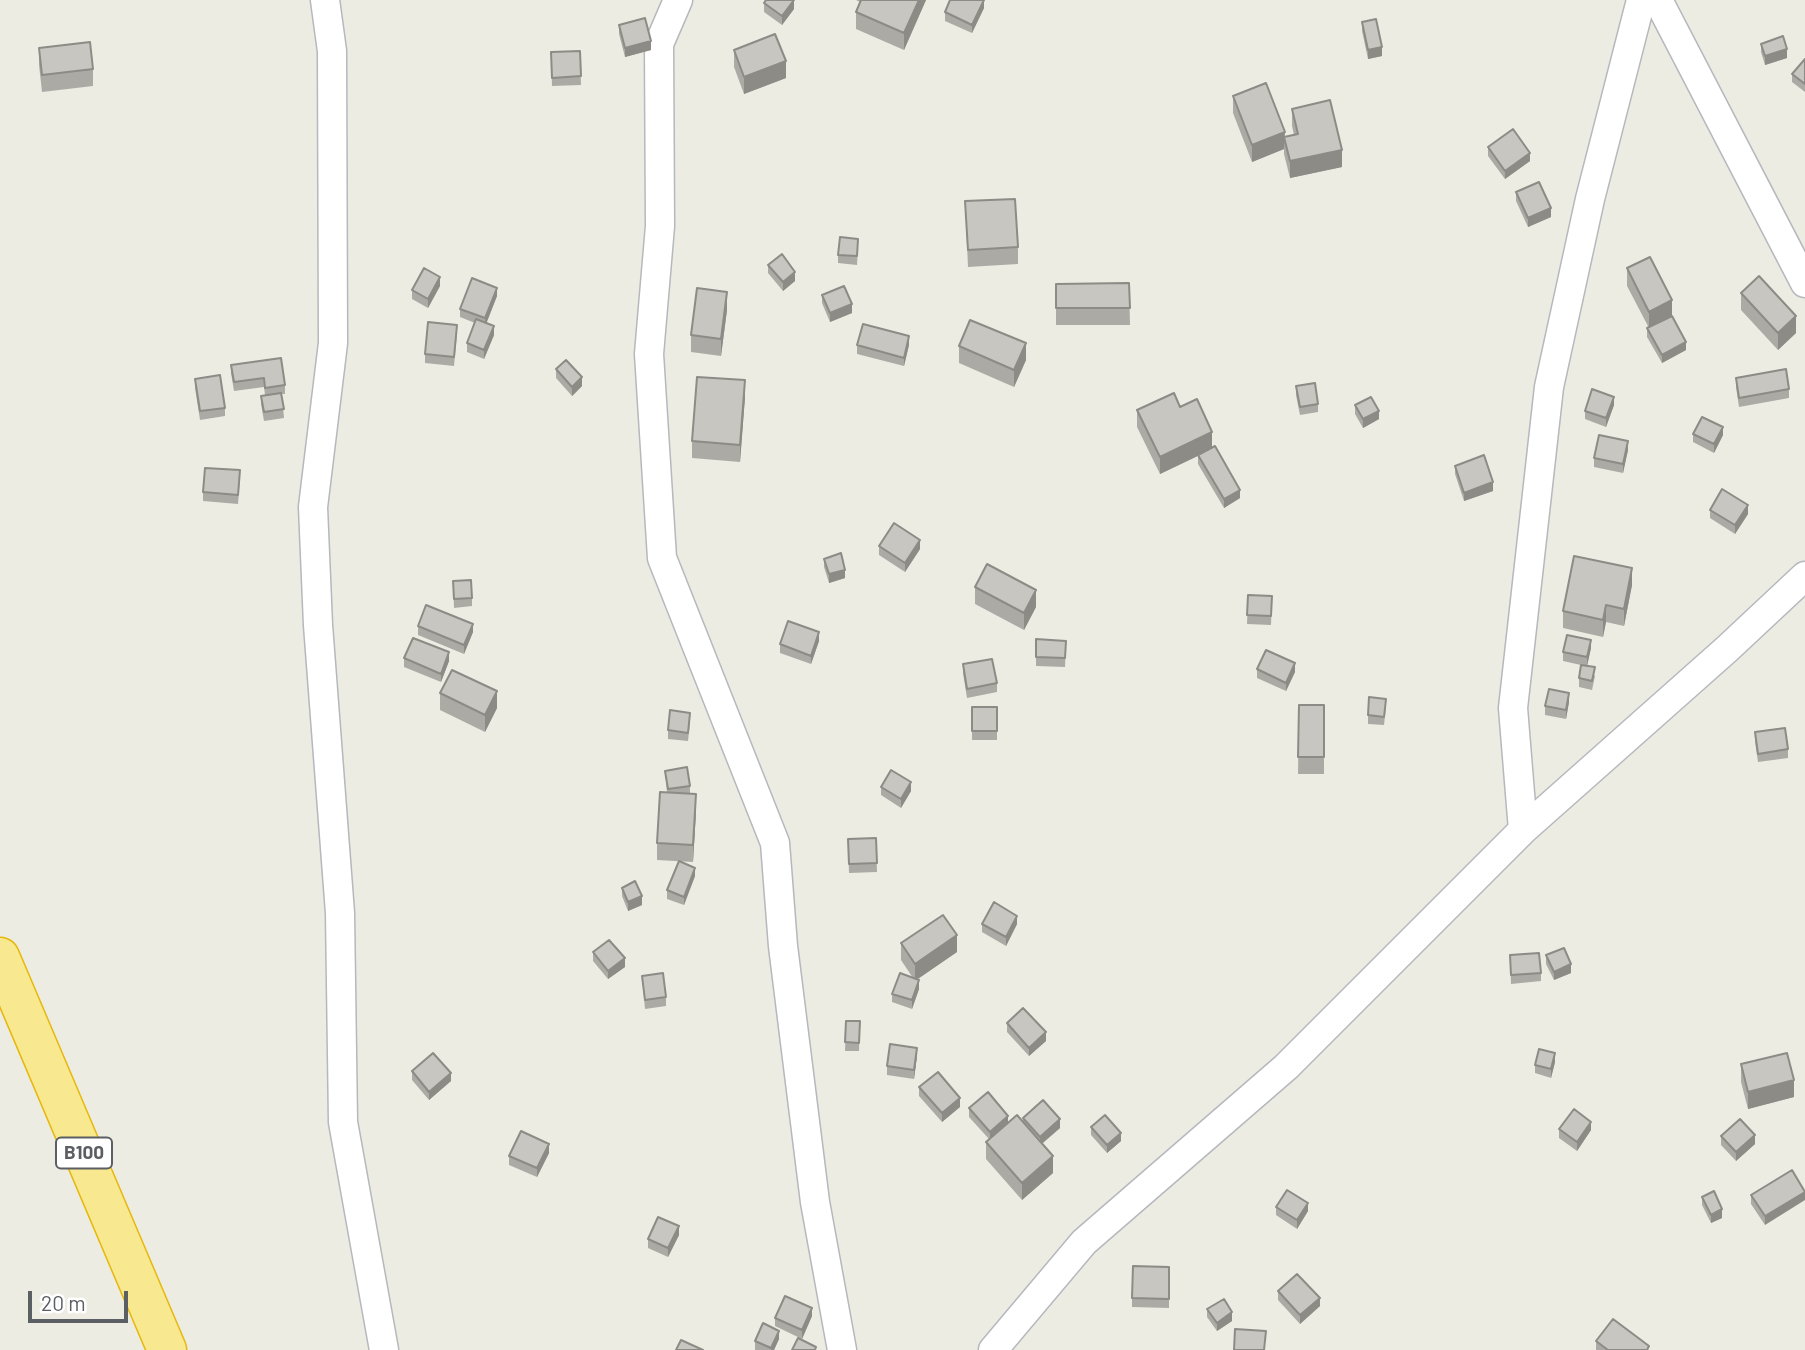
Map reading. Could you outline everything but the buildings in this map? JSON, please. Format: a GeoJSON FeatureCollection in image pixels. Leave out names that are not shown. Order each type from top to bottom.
{"type":"FeatureCollection","features":[{"type":"Feature","properties":{"kind":"highway","name":"B100"},"geometry":{"type":"LineString","coordinates":[[0,957],[167,1350]]}},
{"type":"Feature","properties":{"kind":"street"},"geometry":{"type":"LineString","coordinates":[[325,0],[332,51],[333,343],[313,520],[318,625],[340,913],[343,1122],[384,1350]]}},
{"type":"Feature","properties":{"kind":"street"},"geometry":{"type":"LineString","coordinates":[[678,0],[659,44],[660,226],[649,354],[662,558],[775,843],[783,946],[815,1202],[842,1350]]}},
{"type":"Feature","properties":{"kind":"street"},"geometry":{"type":"LineString","coordinates":[[1524,830],[1513,708],[1549,387],[1590,199],[1641,0]]}},
{"type":"Feature","properties":{"kind":"street"},"geometry":{"type":"LineString","coordinates":[[1658,0],[1805,283]]}},
{"type":"Feature","properties":{"kind":"street"},"geometry":{"type":"LineString","coordinates":[[993,1350],[1084,1242],[1286,1067],[1524,830],[1805,576]]}}]}
